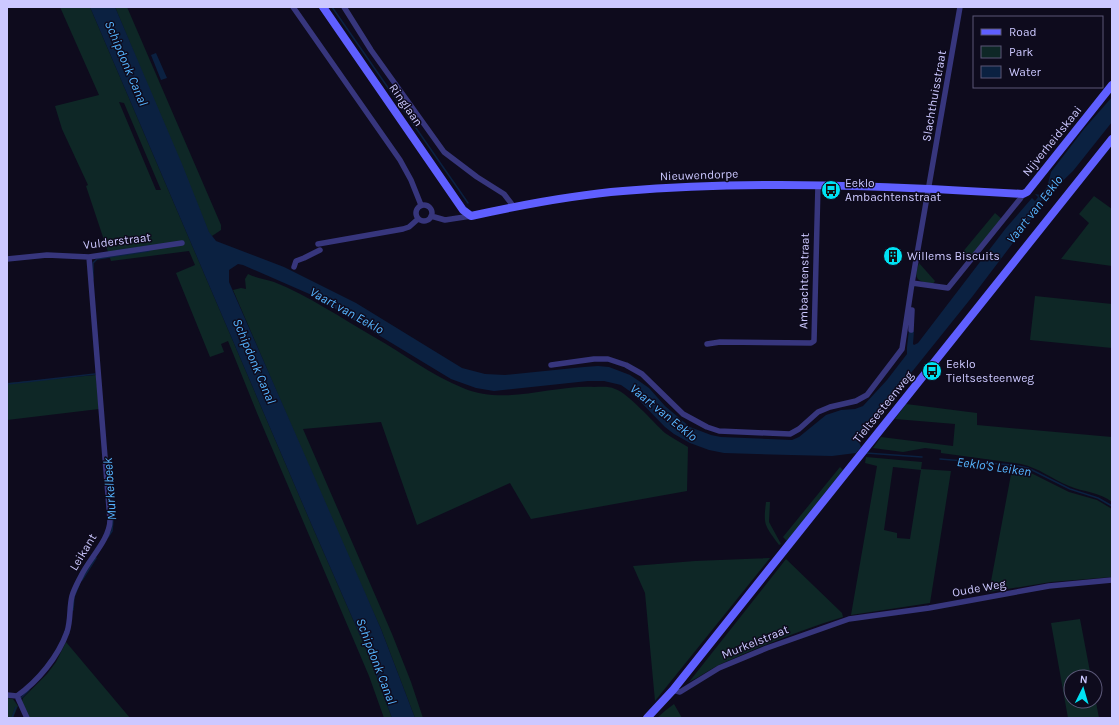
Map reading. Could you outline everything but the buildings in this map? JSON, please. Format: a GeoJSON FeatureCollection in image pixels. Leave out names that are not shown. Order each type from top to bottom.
{"type":"FeatureCollection","features":[{"type":"Feature","properties":{"kind":"main road","name":"Ringlaan"},"geometry":{"type":"LineString","coordinates":[[323,7],[463,210],[471,216]]}},
{"type":"Feature","properties":{"kind":"main road","name":"Nijverheidskaai"},"geometry":{"type":"LineString","coordinates":[[929,188],[1023,194],[1027,192],[1112,85]]}},
{"type":"Feature","properties":{"kind":"main road","name":"Tieltsesteenweg"},"geometry":{"type":"LineString","coordinates":[[647,718],[673,690],[1112,140]]}},
{"type":"Feature","properties":{"kind":"main road","name":"Nieuwendorpe"},"geometry":{"type":"LineString","coordinates":[[471,216],[568,198],[623,191],[764,185],[929,188]]}},
{"type":"Feature","properties":{"kind":"street"},"geometry":{"type":"LineString","coordinates":[[293,7],[400,160],[411,180],[421,205]]}},
{"type":"Feature","properties":{"kind":"street","name":"Ringlaan"},"geometry":{"type":"LineString","coordinates":[[344,7],[371,50],[444,152],[477,177],[504,194],[514,207]]}},
{"type":"Feature","properties":{"kind":"street","name":"Slachthuisstraat"},"geometry":{"type":"LineString","coordinates":[[551,365],[594,359],[608,360],[626,365],[642,374],[683,414],[707,427],[719,431],[790,434],[798,430],[818,412],[830,407],[856,401],[867,395],[902,349],[960,7]]}},
{"type":"Feature","properties":{"kind":"street","name":"Ambachtenstraat"},"geometry":{"type":"LineString","coordinates":[[707,344],[720,342],[812,343],[814,341],[818,185]]}},
{"type":"Feature","properties":{"kind":"street"},"geometry":{"type":"LineString","coordinates":[[912,283],[948,288],[1023,194]]}},
{"type":"Feature","properties":{"kind":"street"},"geometry":{"type":"LineString","coordinates":[[421,205],[428,206],[430,208],[431,216]]}},
{"type":"Feature","properties":{"kind":"street"},"geometry":{"type":"LineString","coordinates":[[418,219],[416,211],[421,205]]}},
{"type":"Feature","properties":{"kind":"street"},"geometry":{"type":"LineString","coordinates":[[431,216],[446,220],[471,216]]}},
{"type":"Feature","properties":{"kind":"street"},"geometry":{"type":"LineString","coordinates":[[418,219],[422,221],[427,220],[431,216]]}},
{"type":"Feature","properties":{"kind":"street"},"geometry":{"type":"LineString","coordinates":[[294,267],[296,261],[304,258],[319,247],[403,229],[409,227],[418,219]]}},
{"type":"Feature","properties":{"kind":"street","name":"Vulderstraat"},"geometry":{"type":"LineString","coordinates":[[7,259],[47,255],[89,257],[182,243]]}},
{"type":"Feature","properties":{"kind":"street","name":"Leikant"},"geometry":{"type":"LineString","coordinates":[[17,696],[25,691],[46,667],[61,645],[69,623],[72,595],[86,567],[110,529],[89,257]]}},
{"type":"Feature","properties":{"kind":"street"},"geometry":{"type":"LineString","coordinates":[[908,310],[912,310],[911,330]]}},
{"type":"Feature","properties":{"kind":"street","name":"Oude Weg"},"geometry":{"type":"LineString","coordinates":[[849,619],[929,608],[1049,586],[1112,580]]}},
{"type":"Feature","properties":{"kind":"street","name":"Murkelstraat"},"geometry":{"type":"LineString","coordinates":[[673,690],[680,692],[719,668],[767,648],[849,619]]}},
{"type":"Feature","properties":{"kind":"street"},"geometry":{"type":"LineString","coordinates":[[7,695],[17,696],[27,718]]}},
{"type":"Feature","properties":{"kind":"green space"},"geometry":{"type":"Polygon","coordinates":[[[60,7],[90,7],[369,656],[392,718],[384,718],[369,676],[257,413],[228,341],[221,344],[224,352],[210,357],[176,273],[195,265],[189,251],[111,261],[86,186],[88,185],[62,129],[55,106],[99,95],[60,7]],[[119,102],[156,190],[161,190],[124,103],[119,102]]]}},
{"type":"Feature","properties":{"kind":"green space"},"geometry":{"type":"Polygon","coordinates":[[[115,7],[127,7],[221,225],[221,230],[212,236],[209,233],[115,7]]]}},
{"type":"Feature","properties":{"kind":"green space"},"geometry":{"type":"Polygon","coordinates":[[[1094,196],[1112,209],[1112,266],[1061,259],[1089,223],[1079,214],[1094,196]]]}},
{"type":"Feature","properties":{"kind":"green space"},"geometry":{"type":"Polygon","coordinates":[[[995,213],[1003,220],[970,261],[961,254],[995,213]]]}},
{"type":"Feature","properties":{"kind":"green space"},"geometry":{"type":"Polygon","coordinates":[[[919,263],[935,281],[933,284],[920,281],[918,279],[916,273],[919,263]]]}},
{"type":"Feature","properties":{"kind":"green space"},"geometry":{"type":"Polygon","coordinates":[[[248,274],[274,282],[312,300],[429,371],[451,383],[479,393],[512,395],[578,387],[613,388],[627,396],[665,433],[688,447],[687,491],[531,519],[510,483],[417,525],[381,422],[303,429],[392,634],[411,682],[423,718],[415,718],[381,629],[340,539],[233,290],[241,288],[246,289],[245,279],[248,274]]]}},
{"type":"Feature","properties":{"kind":"green space"},"geometry":{"type":"Polygon","coordinates":[[[1035,296],[1112,304],[1112,348],[1030,340],[1035,296]]]}},
{"type":"Feature","properties":{"kind":"green space"},"geometry":{"type":"Polygon","coordinates":[[[96,375],[99,409],[7,420],[7,383],[96,375]]]}},
{"type":"Feature","properties":{"kind":"green space"},"geometry":{"type":"Polygon","coordinates":[[[906,404],[977,413],[977,425],[1112,437],[1112,502],[1097,494],[1069,486],[1034,468],[1021,464],[941,453],[941,450],[925,448],[903,452],[873,448],[881,437],[953,446],[955,424],[895,419],[906,404]]]}},
{"type":"Feature","properties":{"kind":"green space"},"geometry":{"type":"Polygon","coordinates":[[[866,457],[922,462],[921,469],[951,471],[930,603],[851,615],[877,466],[865,463],[866,457]],[[893,467],[884,530],[897,533],[897,538],[910,539],[921,470],[893,467]]]}},
{"type":"Feature","properties":{"kind":"green space"},"geometry":{"type":"Polygon","coordinates":[[[840,467],[843,470],[787,541],[783,537],[840,467]]]}},
{"type":"Feature","properties":{"kind":"green space"},"geometry":{"type":"Polygon","coordinates":[[[1012,469],[1023,469],[1069,492],[1097,500],[1112,509],[1112,577],[1051,582],[989,592],[1012,469]]]}},
{"type":"Feature","properties":{"kind":"green space"},"geometry":{"type":"Polygon","coordinates":[[[766,502],[770,502],[769,522],[781,544],[779,545],[766,525],[766,502]]]}},
{"type":"Feature","properties":{"kind":"green space"},"geometry":{"type":"Polygon","coordinates":[[[770,558],[655,701],[645,593],[633,566],[695,561],[770,558]]]}},
{"type":"Feature","properties":{"kind":"green space"},"geometry":{"type":"Polygon","coordinates":[[[786,559],[842,613],[843,617],[796,633],[751,651],[717,666],[689,682],[786,559]]]}},
{"type":"Feature","properties":{"kind":"green space"},"geometry":{"type":"Polygon","coordinates":[[[1080,619],[1089,669],[1063,669],[1063,690],[1051,623],[1080,619]]]}},
{"type":"Feature","properties":{"kind":"green space"},"geometry":{"type":"Polygon","coordinates":[[[66,642],[130,718],[29,718],[22,701],[23,698],[47,674],[56,662],[66,642]]]}},
{"type":"Feature","properties":{"kind":"green space"},"geometry":{"type":"Polygon","coordinates":[[[7,698],[13,699],[18,706],[13,718],[7,718],[7,698]]]}},
{"type":"Feature","properties":{"kind":"green space"},"geometry":{"type":"Polygon","coordinates":[[[674,704],[682,718],[657,718],[666,710],[674,704]]]}},
{"type":"Feature","properties":{"kind":"green space"},"geometry":{"type":"Polygon","coordinates":[[[1066,709],[1097,709],[1099,718],[1068,718],[1066,709]]]}},
{"type":"Feature","properties":{"kind":"water"},"geometry":{"type":"Polygon","coordinates":[[[90,7],[115,7],[182,164],[209,232],[216,241],[284,267],[356,303],[462,368],[485,374],[505,375],[584,367],[609,367],[630,375],[649,388],[665,406],[690,427],[721,437],[792,440],[799,437],[826,415],[841,410],[855,409],[863,406],[887,380],[907,354],[909,330],[914,331],[913,344],[918,343],[1006,228],[1032,198],[1035,201],[1038,197],[1035,194],[1041,195],[1047,187],[1051,172],[1084,129],[1112,97],[1112,122],[1073,171],[1044,199],[1045,203],[1042,200],[1039,204],[1041,206],[972,297],[858,439],[861,447],[856,453],[832,456],[724,453],[709,450],[690,443],[674,434],[665,427],[631,392],[621,385],[604,381],[588,381],[494,391],[476,388],[451,379],[314,296],[243,265],[238,264],[229,270],[229,282],[381,629],[415,718],[392,718],[369,656],[90,7]]]}},
{"type":"Feature","properties":{"kind":"water"},"geometry":{"type":"Polygon","coordinates":[[[156,53],[167,78],[161,80],[151,55],[156,53]]]}},
{"type":"Feature","properties":{"kind":"waterway"},"geometry":{"type":"LineString","coordinates":[[332,7],[468,203]]}},
{"type":"Feature","properties":{"kind":"waterway"},"geometry":{"type":"LineString","coordinates":[[93,279],[93,263],[97,259],[149,251]]}},
{"type":"Feature","properties":{"kind":"waterway"},"geometry":{"type":"LineString","coordinates":[[7,384],[95,374]]}},
{"type":"Feature","properties":{"kind":"waterway","name":"Eeklo'S Leiken"},"geometry":{"type":"LineString","coordinates":[[866,453],[922,457]]}},
{"type":"Feature","properties":{"kind":"waterway","name":"Eeklo'S Leiken"},"geometry":{"type":"LineString","coordinates":[[940,459],[1013,465],[1028,468],[1070,489],[1098,498],[1112,506]]}},
{"type":"Feature","properties":{"kind":"waterway","name":"Murkelbeek"},"geometry":{"type":"LineString","coordinates":[[108,537],[112,531],[113,520]]}},
{"type":"Feature","properties":{"kind":"waterway","name":"Murkelbeek"},"geometry":{"type":"LineString","coordinates":[[82,580],[96,558]]}},
{"type":"Feature","properties":{"kind":"waterway","name":"Murkelbeek"},"geometry":{"type":"LineString","coordinates":[[73,610],[74,597],[79,585]]}},
{"type":"Feature","properties":{"kind":"waterway","name":"Murkelbeek"},"geometry":{"type":"LineString","coordinates":[[21,698],[29,690]]}},
{"type":"Feature","properties":{"kind":"waterway","name":"Murkelbeek"},"geometry":{"type":"LineString","coordinates":[[12,718],[16,707]]}},
{"type":"Feature","properties":{"kind":"place","name":"Eeklo Ambachtenstraat"},"geometry":{"type":"Point","coordinates":[831,190]}},
{"type":"Feature","properties":{"kind":"place","name":"Willems Biscuits"},"geometry":{"type":"Point","coordinates":[893,256]}},
{"type":"Feature","properties":{"kind":"place","name":"Eeklo Tieltsesteenweg"},"geometry":{"type":"Point","coordinates":[932,371]}},
{"type":"Feature","properties":{"kind":"water label","name":"Schipdonk Canal"},"geometry":{"type":"Point","coordinates":[127,63]}},
{"type":"Feature","properties":{"kind":"water label","name":"Vaart van Eeklo"},"geometry":{"type":"Point","coordinates":[1034,209]}},
{"type":"Feature","properties":{"kind":"water label","name":"Vaart van Eeklo"},"geometry":{"type":"Point","coordinates":[347,310]}},
{"type":"Feature","properties":{"kind":"water label","name":"Schipdonk Canal"},"geometry":{"type":"Point","coordinates":[255,361]}},
{"type":"Feature","properties":{"kind":"water label","name":"Vaart van Eeklo"},"geometry":{"type":"Point","coordinates":[664,412]}},
{"type":"Feature","properties":{"kind":"water label","name":"Schipdonk Canal"},"geometry":{"type":"Point","coordinates":[377,661]}}]}
